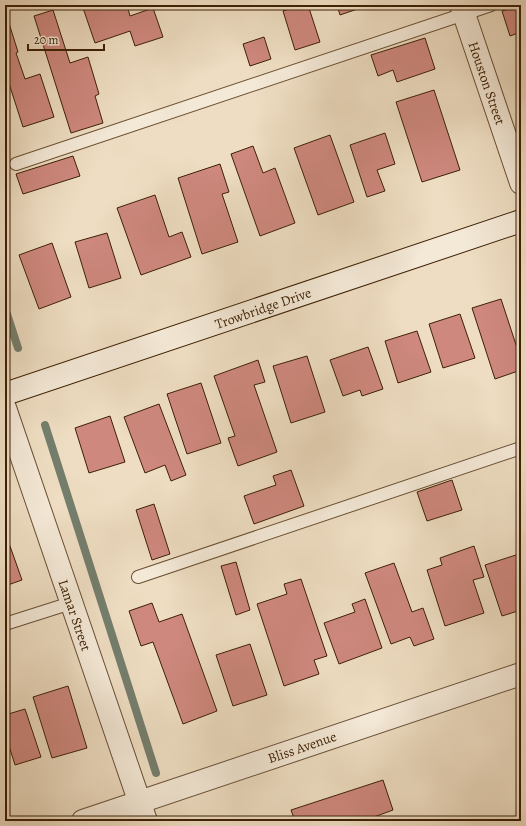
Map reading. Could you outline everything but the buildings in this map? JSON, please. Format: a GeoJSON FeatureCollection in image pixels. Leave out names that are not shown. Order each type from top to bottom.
{"type":"FeatureCollection","features":[{"type":"Feature","properties":{"kind":"street","name":"Houston Street"},"geometry":{"type":"LineString","coordinates":[[463,9],[521,183]]}},
{"type":"Feature","properties":{"kind":"street","name":"Trowbridge Drive"},"geometry":{"type":"LineString","coordinates":[[5,394],[521,221]]}},
{"type":"Feature","properties":{"kind":"street","name":"Lamar Street"},"geometry":{"type":"LineString","coordinates":[[5,408],[143,811]]}},
{"type":"Feature","properties":{"kind":"street","name":"Bliss Avenue"},"geometry":{"type":"LineString","coordinates":[[83,821],[143,811],[521,674]]}},
{"type":"Feature","properties":{"kind":"lane"},"geometry":{"type":"LineString","coordinates":[[16,164],[463,9],[491,5]]}},
{"type":"Feature","properties":{"kind":"lane"},"geometry":{"type":"LineString","coordinates":[[138,577],[521,448]]}},
{"type":"Feature","properties":{"kind":"lane"},"geometry":{"type":"LineString","coordinates":[[5,624],[71,602]]}},
{"type":"Feature","properties":{"kind":"waterway"},"geometry":{"type":"LineString","coordinates":[[5,308],[18,348]]}},
{"type":"Feature","properties":{"kind":"waterway"},"geometry":{"type":"LineString","coordinates":[[45,425],[156,773]]}}]}
